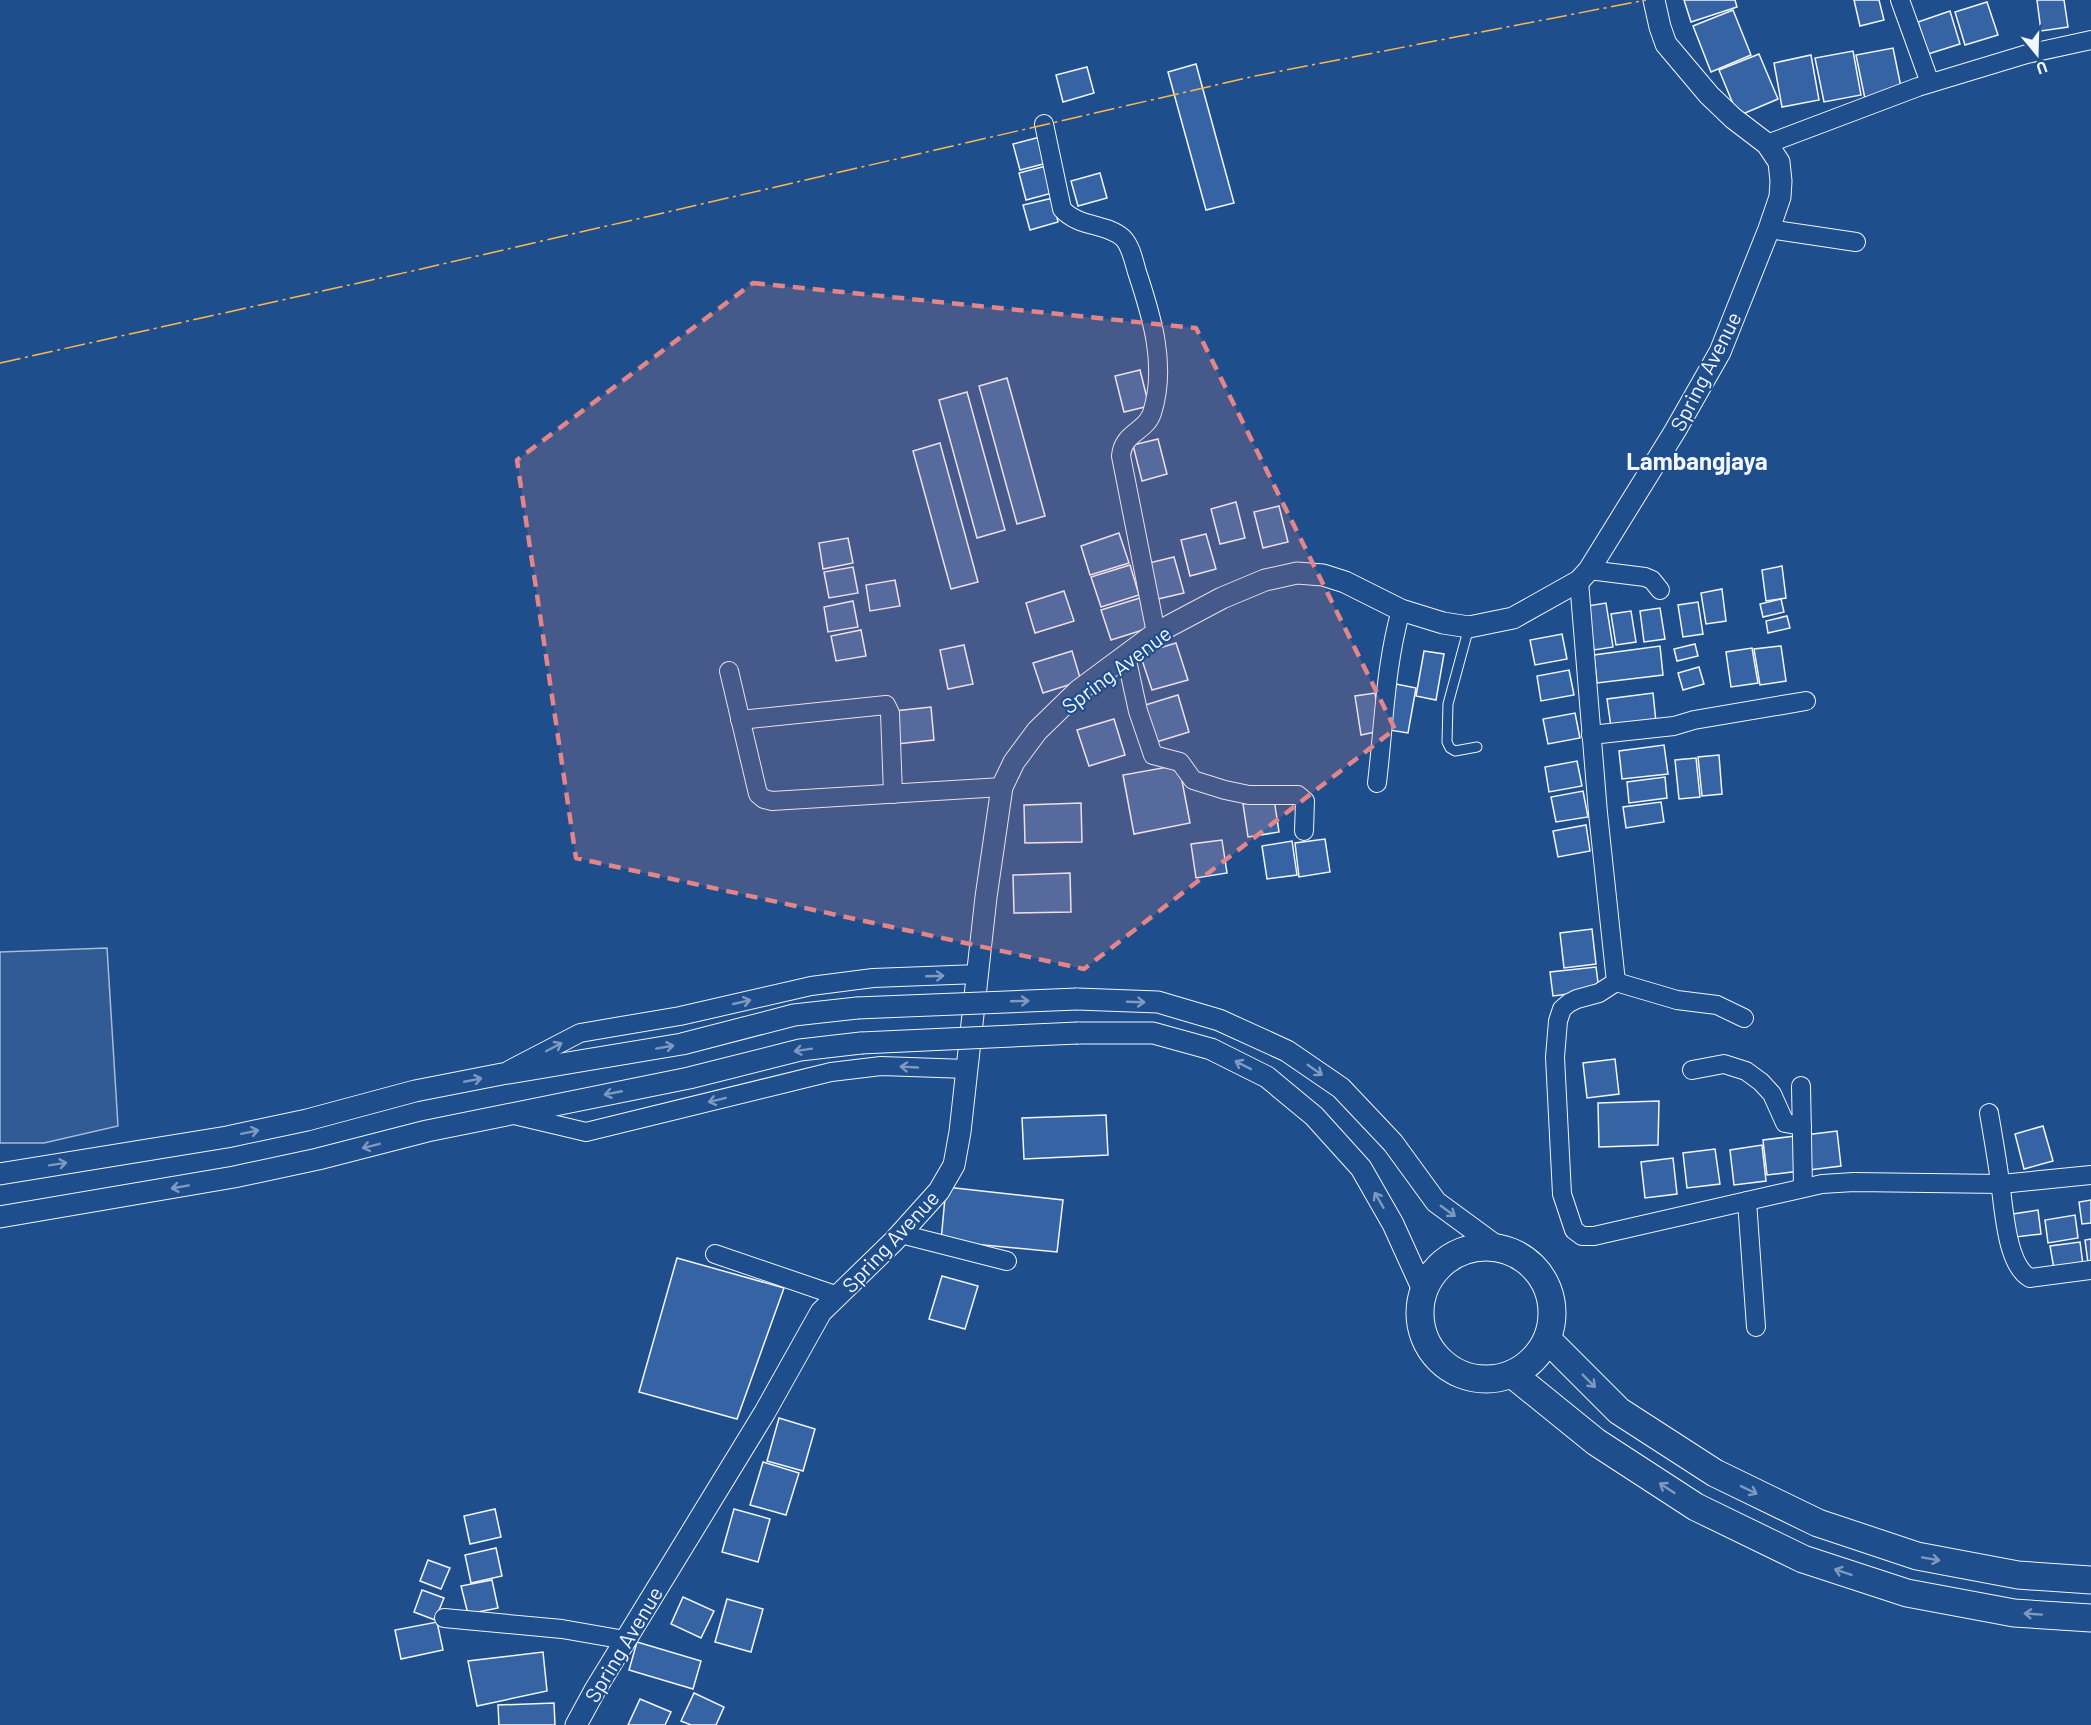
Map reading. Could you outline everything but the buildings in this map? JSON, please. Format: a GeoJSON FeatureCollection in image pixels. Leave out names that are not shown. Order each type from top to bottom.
{"type":"FeatureCollection","features":[{"type":"Feature","properties":{"kind":"main road"},"geometry":{"type":"LineString","coordinates":[[1496,1246],[1525,1257],[1545,1280],[1554,1310],[1548,1340],[1533,1360],[1512,1374],[1482,1380],[1452,1370],[1430,1350],[1419,1321],[1423,1290],[1439,1264],[1466,1249],[1496,1246]]}},
{"type":"Feature","properties":{"kind":"main road"},"geometry":{"type":"LineString","coordinates":[[1548,1340],[1619,1411],[1714,1473],[1818,1523],[1917,1556],[2018,1575],[2091,1580]]}},
{"type":"Feature","properties":{"kind":"main road"},"geometry":{"type":"LineString","coordinates":[[1512,1374],[1596,1442],[1696,1507],[1803,1559],[1907,1593],[2014,1613],[2091,1618]]}},
{"type":"Feature","properties":{"kind":"street","name":"Spring Avenue"},"geometry":{"type":"LineString","coordinates":[[576,1725],[625,1640],[765,1412],[821,1312],[901,1234],[939,1191],[954,1165],[960,1132],[986,897],[1002,787],[1014,762],[1037,731],[1078,691],[1156,633],[1222,598],[1265,580],[1297,573],[1323,575],[1345,582],[1401,610],[1443,623],[1469,627],[1513,618],[1584,576],[1675,430],[1720,352],[1780,197],[1779,162],[1767,144],[1733,118],[1676,58],[1666,44],[1654,0]]}},
{"type":"Feature","properties":{"kind":"street"},"geometry":{"type":"LineString","coordinates":[[1900,0],[1930,83]]}},
{"type":"Feature","properties":{"kind":"street"},"geometry":{"type":"LineString","coordinates":[[1767,144],[1930,83],[2027,54],[2091,40]]}},
{"type":"Feature","properties":{"kind":"street"},"geometry":{"type":"LineString","coordinates":[[1044,124],[1062,209],[1070,218],[1124,239],[1130,249],[1151,314],[1159,368],[1155,399],[1151,416],[1127,439],[1122,447],[1121,456],[1156,633]]}},
{"type":"Feature","properties":{"kind":"street"},"geometry":{"type":"LineString","coordinates":[[1769,229],[1856,242]]}},
{"type":"Feature","properties":{"kind":"street"},"geometry":{"type":"LineString","coordinates":[[1616,982],[1591,735],[1584,576],[1645,577],[1652,580],[1660,590]]}},
{"type":"Feature","properties":{"kind":"street"},"geometry":{"type":"LineString","coordinates":[[1377,783],[1387,679],[1401,610]]}},
{"type":"Feature","properties":{"kind":"street"},"geometry":{"type":"LineString","coordinates":[[1126,656],[1138,711],[1153,755],[1180,762],[1193,780],[1225,790],[1249,795],[1298,795],[1305,801],[1304,831]]}},
{"type":"Feature","properties":{"kind":"street"},"geometry":{"type":"LineString","coordinates":[[729,671],[758,794],[764,799],[772,801],[1002,787]]}},
{"type":"Feature","properties":{"kind":"street"},"geometry":{"type":"LineString","coordinates":[[1591,735],[1674,726],[1694,720],[1806,701]]}},
{"type":"Feature","properties":{"kind":"street"},"geometry":{"type":"LineString","coordinates":[[740,720],[886,705],[890,713],[893,794]]}},
{"type":"Feature","properties":{"kind":"street"},"geometry":{"type":"LineString","coordinates":[[502,1074],[580,1033],[680,1016],[811,986],[873,978],[978,974]]}},
{"type":"Feature","properties":{"kind":"street"},"geometry":{"type":"LineString","coordinates":[[1744,1018],[1717,1005],[1677,1000],[1616,982],[1599,993],[1577,999],[1562,1009],[1558,1021],[1555,1057],[1562,1194],[1574,1230],[1582,1236],[1594,1236],[1803,1188],[1854,1182],[2001,1184],[2091,1175]]}},
{"type":"Feature","properties":{"kind":"street"},"geometry":{"type":"LineString","coordinates":[[0,1174],[227,1137],[307,1120],[415,1091],[682,1044],[794,1015],[857,1008],[1077,999],[1158,1002],[1219,1020],[1287,1051],[1341,1088],[1393,1143],[1436,1202],[1496,1246]]}},
{"type":"Feature","properties":{"kind":"street"},"geometry":{"type":"LineString","coordinates":[[0,1217],[234,1178],[509,1113],[688,1078],[800,1050],[861,1043],[1078,1033],[1153,1033],[1211,1049],[1267,1077],[1314,1116],[1361,1168],[1393,1224],[1423,1290]]}},
{"type":"Feature","properties":{"kind":"street"},"geometry":{"type":"LineString","coordinates":[[1692,1070],[1724,1064],[1746,1071],[1772,1094],[1785,1123],[1802,1126]]}},
{"type":"Feature","properties":{"kind":"street"},"geometry":{"type":"LineString","coordinates":[[509,1113],[586,1132],[831,1072],[881,1066],[967,1069]]}},
{"type":"Feature","properties":{"kind":"street"},"geometry":{"type":"LineString","coordinates":[[1801,1086],[1803,1188]]}},
{"type":"Feature","properties":{"kind":"street"},"geometry":{"type":"LineString","coordinates":[[1989,1113],[2007,1233],[2018,1268],[2023,1275],[2030,1278],[2091,1270]]}},
{"type":"Feature","properties":{"kind":"street"},"geometry":{"type":"LineString","coordinates":[[1747,1201],[1756,1327]]}},
{"type":"Feature","properties":{"kind":"street"},"geometry":{"type":"LineString","coordinates":[[901,1234],[1007,1261]]}},
{"type":"Feature","properties":{"kind":"street"},"geometry":{"type":"LineString","coordinates":[[715,1254],[838,1296]]}},
{"type":"Feature","properties":{"kind":"street"},"geometry":{"type":"LineString","coordinates":[[444,1618],[562,1629],[625,1640]]}},
{"type":"Feature","properties":{"kind":"lane"},"geometry":{"type":"LineString","coordinates":[[1469,627],[1448,704],[1447,742],[1455,751],[1477,747]]}},
{"type":"Feature","properties":{"kind":"highlighted area"},"geometry":{"type":"Polygon","coordinates":[[[753,283],[1196,328],[1395,729],[1084,969],[576,858],[517,460],[753,283]]]}},
{"type":"Feature","properties":{"kind":"shaded area"},"geometry":{"type":"Polygon","coordinates":[[[107,948],[118,1126],[44,1143],[0,1143],[0,952],[107,948]]]}},
{"type":"Feature","properties":{"kind":"power"},"geometry":{"type":"LineString","coordinates":[[0,363],[421,269],[1255,76],[1646,0]]}},
{"type":"Feature","properties":{"kind":"district","name":"Lambangjaya"},"geometry":{"type":"Point","coordinates":[1697,460]}}]}
